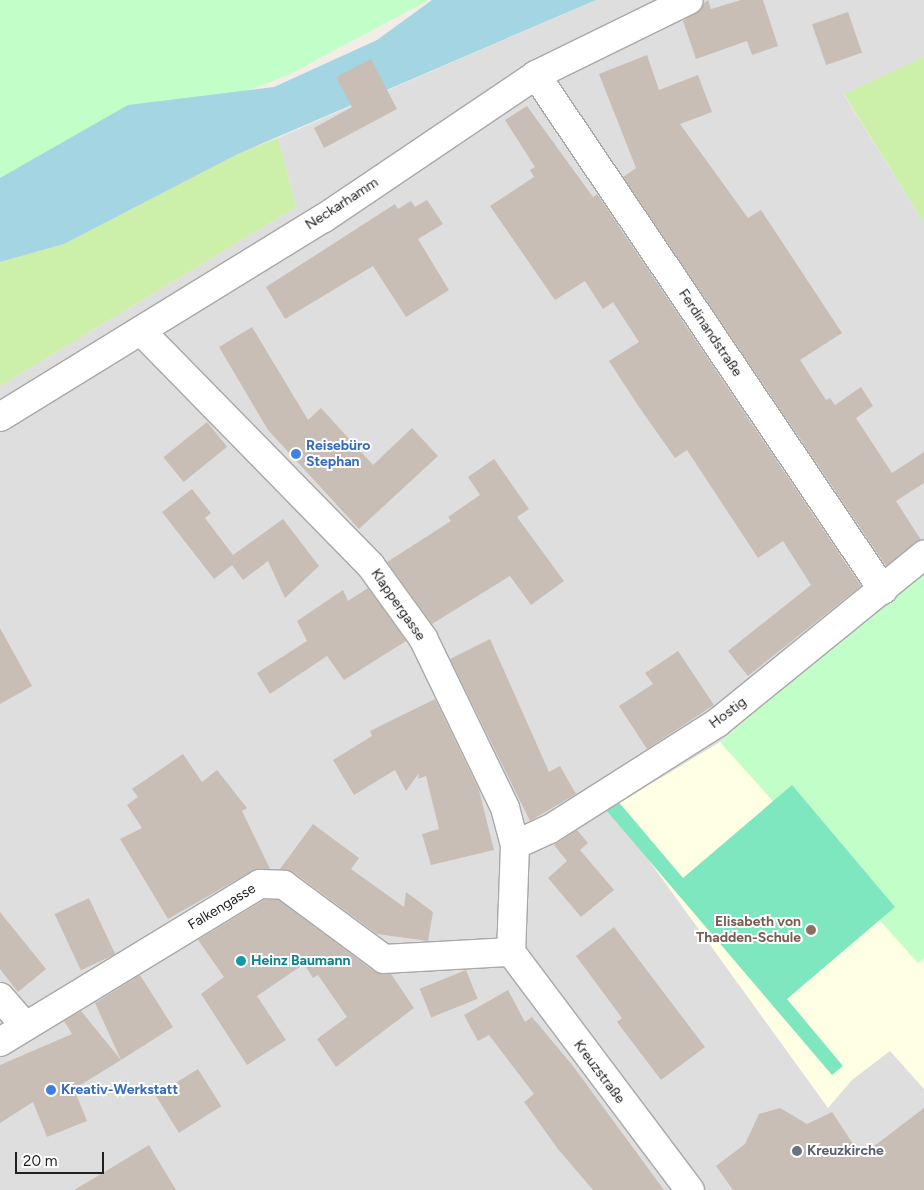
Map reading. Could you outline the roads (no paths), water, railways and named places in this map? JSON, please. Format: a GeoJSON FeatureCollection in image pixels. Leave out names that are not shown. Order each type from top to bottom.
{"type":"FeatureCollection","features":[{"type":"Feature","properties":{"kind":"street","name":"Neckarhamm"},"geometry":{"type":"LineString","coordinates":[[0,417],[142,332],[536,76],[688,0]]}},
{"type":"Feature","properties":{"kind":"street","name":"Ferdinandstraße"},"geometry":{"type":"LineString","coordinates":[[536,76],[883,590]]}},
{"type":"Feature","properties":{"kind":"street","name":"Klappergasse"},"geometry":{"type":"LineString","coordinates":[[142,332],[371,566],[423,638],[505,808],[515,845],[511,952]]}},
{"type":"Feature","properties":{"kind":"street","name":"Hostig"},"geometry":{"type":"LineString","coordinates":[[515,845],[550,829],[717,723],[924,555]]}},
{"type":"Feature","properties":{"kind":"street","name":"Falkengasse"},"geometry":{"type":"LineString","coordinates":[[0,1042],[24,1025],[260,884],[284,885],[384,959],[511,952]]}},
{"type":"Feature","properties":{"kind":"street","name":"Kreuzstraße"},"geometry":{"type":"LineString","coordinates":[[511,952],[690,1190]]}},
{"type":"Feature","properties":{"kind":"street"},"geometry":{"type":"LineString","coordinates":[[0,997],[24,1025]]}},
{"type":"Feature","properties":{"kind":"water"},"geometry":{"type":"Polygon","coordinates":[[[432,0],[596,0],[238,154],[64,244],[0,262],[0,178],[128,105],[274,87],[377,40],[432,0]]]}},
{"type":"Feature","properties":{"kind":"place","name":"Reisebüro Stephan"},"geometry":{"type":"Point","coordinates":[296,454]}},
{"type":"Feature","properties":{"kind":"place","name":"Elisabeth von Thadden-Schule"},"geometry":{"type":"Point","coordinates":[811,930]}},
{"type":"Feature","properties":{"kind":"place","name":"Heinz Baumann"},"geometry":{"type":"Point","coordinates":[241,961]}},
{"type":"Feature","properties":{"kind":"place","name":"Kreativ-Werkstatt"},"geometry":{"type":"Point","coordinates":[51,1090]}},
{"type":"Feature","properties":{"kind":"place","name":"Kreuzkirche"},"geometry":{"type":"Point","coordinates":[797,1151]}}]}
